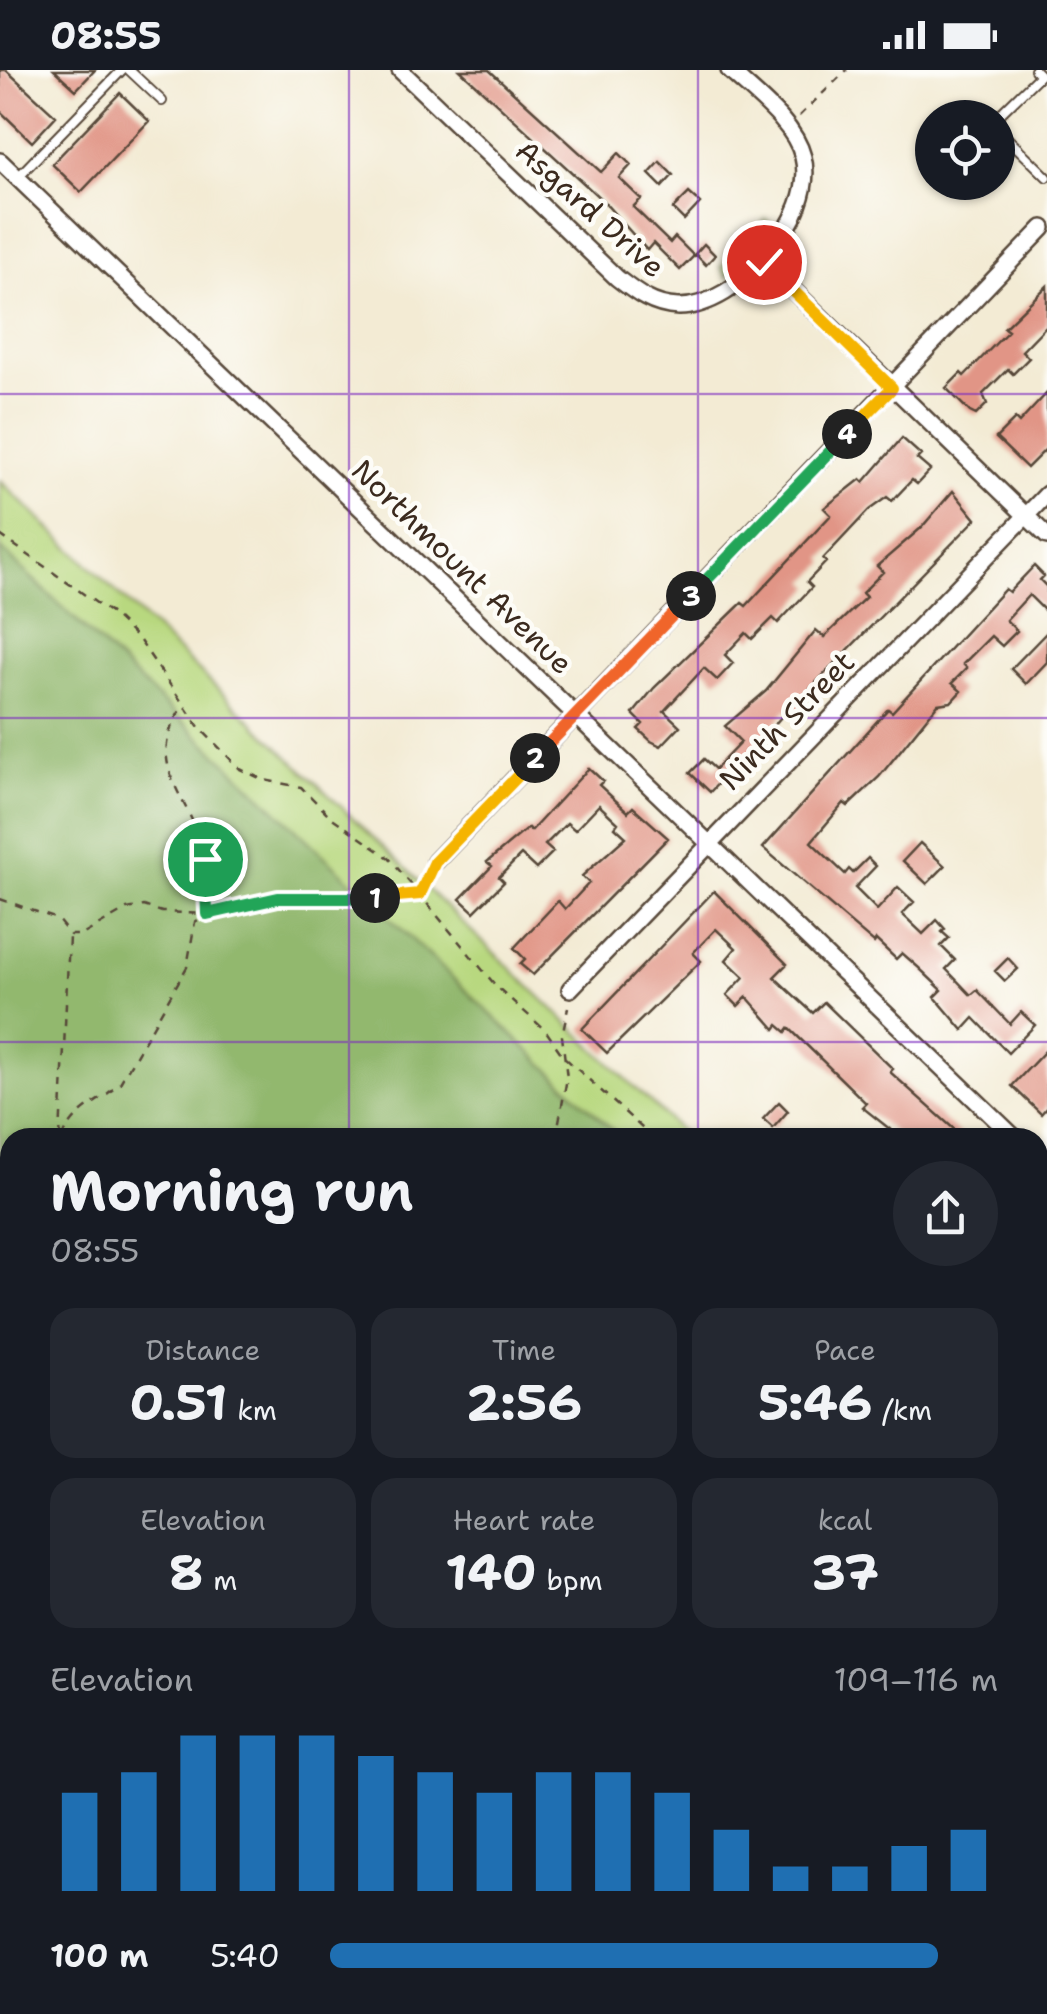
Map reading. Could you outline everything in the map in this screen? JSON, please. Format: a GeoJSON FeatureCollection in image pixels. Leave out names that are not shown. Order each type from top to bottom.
{"type":"FeatureCollection","features":[{"type":"Feature","properties":{"kind":"street","name":"Asgard Drive"},"geometry":{"type":"LineString","coordinates":[[400,70],[617,278],[647,300],[683,307],[702,303],[764,262]]}},
{"type":"Feature","properties":{"kind":"street"},"geometry":{"type":"LineString","coordinates":[[729,70],[787,128],[802,153],[806,187],[788,228],[764,262],[1047,536]]}},
{"type":"Feature","properties":{"kind":"street","name":"Northmount Avenue"},"geometry":{"type":"LineString","coordinates":[[0,161],[710,840],[1005,1128]]}},
{"type":"Feature","properties":{"kind":"street"},"geometry":{"type":"LineString","coordinates":[[435,862],[1043,228]]}},
{"type":"Feature","properties":{"kind":"street","name":"Ninth Street"},"geometry":{"type":"LineString","coordinates":[[570,989],[1047,494]]}},
{"type":"Feature","properties":{"kind":"lane"},"geometry":{"type":"LineString","coordinates":[[17,178],[126,70],[162,101]]}},
{"type":"Feature","properties":{"kind":"lane"},"geometry":{"type":"LineString","coordinates":[[1014,100],[1040,75],[1035,70]]}},
{"type":"Feature","properties":{"kind":"lane"},"geometry":{"type":"LineString","coordinates":[[1015,146],[1047,177]]}},
{"type":"Feature","properties":{"kind":"path"},"geometry":{"type":"LineString","coordinates":[[787,128],[847,70]]}},
{"type":"Feature","properties":{"kind":"path"},"geometry":{"type":"LineString","coordinates":[[0,535],[112,614],[140,641],[184,704],[240,769],[264,780],[301,787],[331,817],[389,858],[496,986],[546,1032],[563,1056],[642,1128]]}},
{"type":"Feature","properties":{"kind":"path"},"geometry":{"type":"LineString","coordinates":[[184,704],[169,726],[165,758],[191,814],[205,859],[207,914]]}},
{"type":"Feature","properties":{"kind":"path"},"geometry":{"type":"LineString","coordinates":[[420,894],[435,862]]}},
{"type":"Feature","properties":{"kind":"path"},"geometry":{"type":"LineString","coordinates":[[70,935],[82,935],[127,909],[144,906],[162,912],[207,914],[278,898],[404,898],[420,894]]}},
{"type":"Feature","properties":{"kind":"path"},"geometry":{"type":"LineString","coordinates":[[0,898],[57,919],[70,935],[61,1128]]}},
{"type":"Feature","properties":{"kind":"path"},"geometry":{"type":"LineString","coordinates":[[66,1128],[75,1112],[104,1098],[120,1083],[188,967],[195,922],[207,914]]}},
{"type":"Feature","properties":{"kind":"path"},"geometry":{"type":"LineString","coordinates":[[558,1128],[567,1078],[563,1056],[570,989]]}},
{"type":"Feature","properties":{"kind":"green space"},"geometry":{"type":"Polygon","coordinates":[[[766,219],[774,226],[727,277],[721,267],[766,219]]]}},
{"type":"Feature","properties":{"kind":"green space"},"geometry":{"type":"Polygon","coordinates":[[[0,481],[678,1128],[0,1128],[0,481]]]}},
{"type":"Feature","properties":{"kind":"green space"},"geometry":{"type":"Polygon","coordinates":[[[0,548],[611,1128],[0,1128],[0,548]]]}},
{"type":"Feature","properties":{"kind":"building"},"geometry":{"type":"Polygon","coordinates":[[[0,70],[6,70],[56,116],[32,142],[0,111],[0,70]]]}},
{"type":"Feature","properties":{"kind":"building"},"geometry":{"type":"Polygon","coordinates":[[[54,70],[95,70],[76,90],[54,70]]]}},
{"type":"Feature","properties":{"kind":"building"},"geometry":{"type":"Polygon","coordinates":[[[460,70],[489,70],[601,172],[619,153],[631,165],[619,178],[641,199],[633,207],[670,243],[675,237],[694,256],[680,270],[653,243],[647,250],[603,201],[460,70]]]}},
{"type":"Feature","properties":{"kind":"building"},"geometry":{"type":"Polygon","coordinates":[[[120,93],[149,121],[81,192],[52,164],[120,93]]]}},
{"type":"Feature","properties":{"kind":"building"},"geometry":{"type":"Polygon","coordinates":[[[660,162],[673,175],[662,187],[649,174],[660,162]]]}},
{"type":"Feature","properties":{"kind":"building"},"geometry":{"type":"Polygon","coordinates":[[[689,193],[700,203],[684,220],[673,209],[689,193]]]}},
{"type":"Feature","properties":{"kind":"building"},"geometry":{"type":"Polygon","coordinates":[[[704,244],[715,255],[706,265],[695,254],[704,244]]]}},
{"type":"Feature","properties":{"kind":"building"},"geometry":{"type":"Polygon","coordinates":[[[1047,286],[1047,325],[1022,351],[1029,358],[1013,374],[1008,369],[983,394],[987,404],[976,415],[970,412],[946,388],[961,373],[964,376],[1008,331],[1004,328],[1047,286]]]}},
{"type":"Feature","properties":{"kind":"building"},"geometry":{"type":"Polygon","coordinates":[[[1047,393],[1047,448],[1027,468],[996,438],[1015,419],[1019,423],[1047,393]]]}},
{"type":"Feature","properties":{"kind":"building"},"geometry":{"type":"Polygon","coordinates":[[[902,438],[921,455],[917,459],[930,470],[917,484],[912,480],[892,501],[887,497],[869,510],[823,559],[826,562],[807,582],[812,587],[778,623],[773,618],[752,639],[746,633],[725,655],[733,663],[717,680],[704,668],[664,711],[680,726],[661,746],[651,741],[638,729],[643,724],[633,714],[654,688],[742,603],[746,606],[831,515],[824,508],[861,479],[864,482],[902,438]]]}},
{"type":"Feature","properties":{"kind":"building"},"geometry":{"type":"Polygon","coordinates":[[[953,491],[976,519],[799,700],[804,704],[793,716],[787,710],[731,776],[728,773],[710,792],[690,773],[704,759],[715,769],[741,742],[725,726],[766,691],[816,630],[824,637],[866,597],[862,593],[883,572],[877,566],[921,528],[953,491]]]}},
{"type":"Feature","properties":{"kind":"building"},"geometry":{"type":"Polygon","coordinates":[[[1034,566],[1044,576],[1040,580],[1047,587],[1047,613],[1029,595],[1006,620],[1017,631],[1002,646],[991,636],[963,664],[967,668],[952,683],[961,691],[951,702],[938,704],[879,777],[848,806],[844,803],[811,842],[845,874],[849,869],[853,873],[868,858],[876,866],[855,888],[877,910],[898,887],[914,902],[902,914],[923,934],[937,920],[949,938],[941,946],[955,960],[946,969],[971,995],[977,990],[1010,1024],[1021,1012],[1035,1025],[1008,1053],[974,1018],[963,1030],[935,997],[942,990],[919,968],[902,953],[896,959],[876,940],[874,943],[763,848],[888,709],[892,712],[1005,589],[1009,592],[1034,566]]]}},
{"type":"Feature","properties":{"kind":"building"},"geometry":{"type":"Polygon","coordinates":[[[1047,632],[1047,662],[1026,684],[1011,669],[1047,632]]]}},
{"type":"Feature","properties":{"kind":"building"},"geometry":{"type":"Polygon","coordinates":[[[589,768],[603,781],[599,785],[628,812],[633,807],[668,838],[533,975],[520,964],[525,959],[514,948],[558,901],[565,909],[589,883],[582,876],[626,837],[615,827],[618,823],[599,805],[575,830],[567,823],[545,845],[553,852],[536,869],[521,855],[499,877],[504,882],[474,912],[460,899],[492,866],[487,862],[528,828],[531,831],[589,768]]]}},
{"type":"Feature","properties":{"kind":"building"},"geometry":{"type":"Polygon","coordinates":[[[920,843],[945,866],[927,884],[903,861],[920,843]]]}},
{"type":"Feature","properties":{"kind":"building"},"geometry":{"type":"Polygon","coordinates":[[[714,891],[787,964],[774,977],[813,1013],[824,1002],[893,1069],[890,1072],[953,1128],[888,1128],[862,1107],[866,1103],[789,1028],[786,1032],[778,1025],[775,1029],[747,997],[738,1006],[727,995],[744,977],[726,960],[736,948],[716,929],[693,953],[701,961],[607,1053],[582,1029],[714,891]]]}},
{"type":"Feature","properties":{"kind":"building"},"geometry":{"type":"Polygon","coordinates":[[[1008,958],[1018,969],[1005,981],[995,971],[1008,958]]]}},
{"type":"Feature","properties":{"kind":"building"},"geometry":{"type":"Polygon","coordinates":[[[1047,1049],[1047,1107],[1041,1114],[1012,1086],[1047,1049]]]}},
{"type":"Feature","properties":{"kind":"building"},"geometry":{"type":"Polygon","coordinates":[[[779,1102],[788,1111],[773,1128],[763,1119],[779,1102]]]}},
{"type":"Feature","properties":{"kind":"route"},"geometry":{"type":"LineString","coordinates":[[205,859],[207,914],[278,898],[404,898],[420,894],[435,862],[892,388],[764,262]]}}]}
